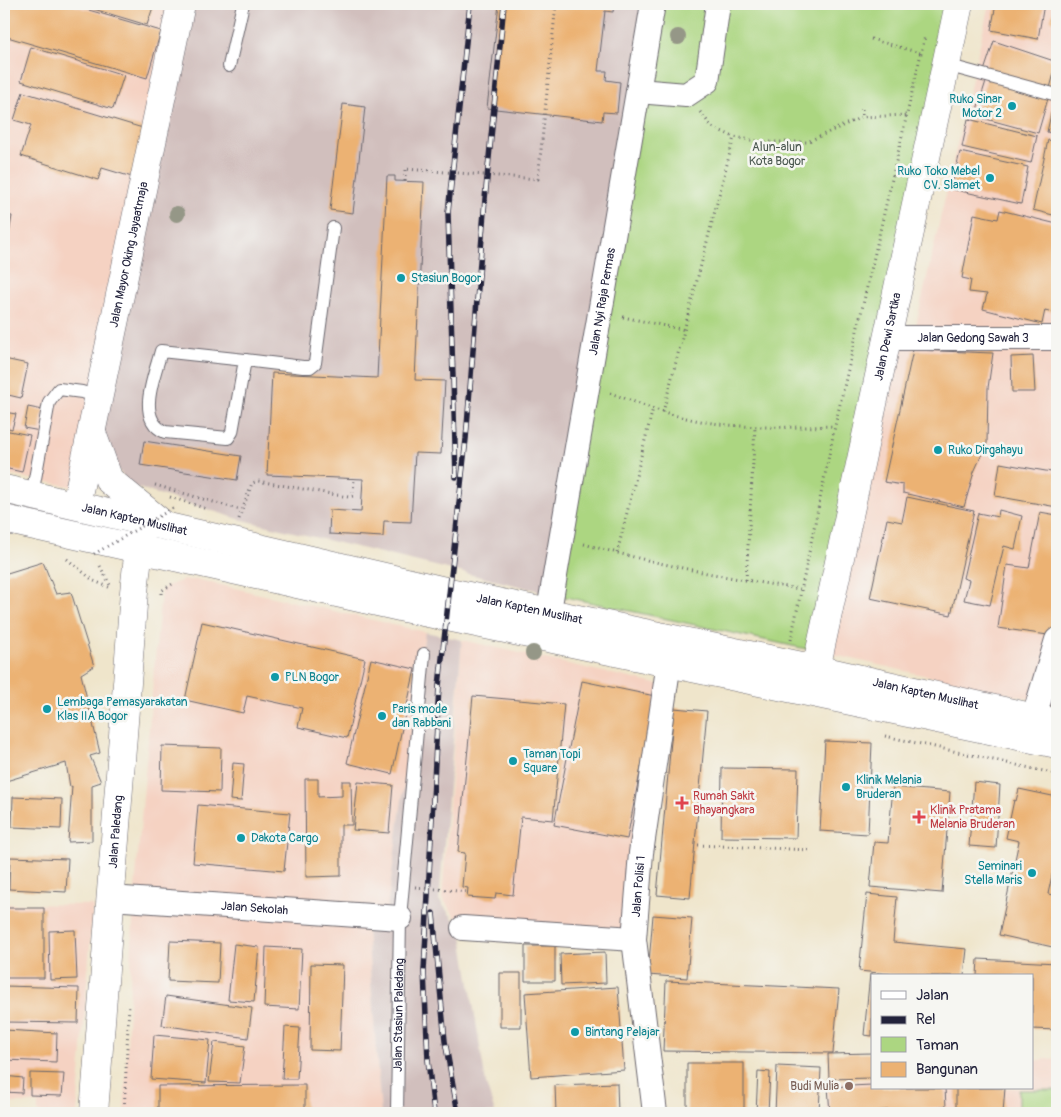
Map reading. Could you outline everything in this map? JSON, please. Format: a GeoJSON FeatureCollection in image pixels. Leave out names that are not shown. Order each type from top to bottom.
{"type":"FeatureCollection","features":[{"type":"Feature","properties":{"kind":"main road","name":"Jalan Dewi Sartika"},"geometry":{"type":"LineString","coordinates":[[816,669],[959,4]]}},
{"type":"Feature","properties":{"kind":"main road","name":"Jalan Mayor Oking Jayaatmaja"},"geometry":{"type":"LineString","coordinates":[[76,505],[180,12]]}},
{"type":"Feature","properties":{"kind":"main road"},"geometry":{"type":"LineString","coordinates":[[92,433],[109,480],[160,517]]}},
{"type":"Feature","properties":{"kind":"main road","name":"Jalan Kapten Muslihat"},"geometry":{"type":"LineString","coordinates":[[4,489],[76,505],[160,517],[238,525],[449,592],[816,669],[1045,720]]}},
{"type":"Feature","properties":{"kind":"main road","name":"Jalan Paledang"},"geometry":{"type":"LineString","coordinates":[[94,1113],[138,548],[160,517]]}},
{"type":"Feature","properties":{"kind":"main road","name":"Jalan Kapten Muslihat"},"geometry":{"type":"LineString","coordinates":[[4,519],[409,609],[1057,744]]}},
{"type":"Feature","properties":{"kind":"street","name":"Jalan Nyi Raja Permas"},"geometry":{"type":"LineString","coordinates":[[551,599],[653,4]]}},
{"type":"Feature","properties":{"kind":"street"},"geometry":{"type":"LineString","coordinates":[[638,91],[686,95],[707,81],[718,4]]}},
{"type":"Feature","properties":{"kind":"street","name":"Jalan Gedong Sawah 3"},"geometry":{"type":"LineString","coordinates":[[888,338],[1057,338]]}},
{"type":"Feature","properties":{"kind":"street"},"geometry":{"type":"LineString","coordinates":[[1045,720],[1057,640]]}},
{"type":"Feature","properties":{"kind":"street","name":"Jalan Polisi 1"},"geometry":{"type":"LineString","coordinates":[[655,1113],[634,939],[640,853],[668,662]]}},
{"type":"Feature","properties":{"kind":"street","name":"Jalan Sekolah"},"geometry":{"type":"LineString","coordinates":[[110,898],[400,918]]}},
{"type":"Feature","properties":{"kind":"street"},"geometry":{"type":"LineString","coordinates":[[464,928],[634,939]]}},
{"type":"Feature","properties":{"kind":"lane"},"geometry":{"type":"LineString","coordinates":[[229,66],[243,4]]}},
{"type":"Feature","properties":{"kind":"lane"},"geometry":{"type":"LineString","coordinates":[[946,65],[1057,95]]}},
{"type":"Feature","properties":{"kind":"lane"},"geometry":{"type":"LineString","coordinates":[[245,360],[232,432],[228,438],[165,432],[156,428],[150,420],[148,408],[161,351],[245,360],[303,367],[310,367],[315,363],[333,228]]}},
{"type":"Feature","properties":{"kind":"lane"},"geometry":{"type":"LineString","coordinates":[[32,495],[49,402],[59,389],[100,397]]}},
{"type":"Feature","properties":{"kind":"lane","name":"Jalan Stasiun Paledang"},"geometry":{"type":"LineString","coordinates":[[397,1113],[400,918],[424,654]]}},
{"type":"Feature","properties":{"kind":"path"},"geometry":{"type":"LineString","coordinates":[[405,181],[405,169],[538,179],[556,4]]}},
{"type":"Feature","properties":{"kind":"path"},"geometry":{"type":"LineString","coordinates":[[876,4],[932,4],[930,15]]}},
{"type":"Feature","properties":{"kind":"path"},"geometry":{"type":"LineString","coordinates":[[790,645],[835,426],[925,34]]}},
{"type":"Feature","properties":{"kind":"path"},"geometry":{"type":"LineString","coordinates":[[871,38],[920,53]]}},
{"type":"Feature","properties":{"kind":"path"},"geometry":{"type":"LineString","coordinates":[[686,95],[712,126],[734,137],[762,142],[807,142],[862,117],[906,114]]}},
{"type":"Feature","properties":{"kind":"path"},"geometry":{"type":"LineString","coordinates":[[862,109],[862,117]]}},
{"type":"Feature","properties":{"kind":"path"},"geometry":{"type":"LineString","coordinates":[[663,412],[734,137]]}},
{"type":"Feature","properties":{"kind":"path"},"geometry":{"type":"LineString","coordinates":[[600,312],[684,330]]}},
{"type":"Feature","properties":{"kind":"path"},"geometry":{"type":"LineString","coordinates":[[588,385],[663,412],[713,423],[755,428],[835,426]]}},
{"type":"Feature","properties":{"kind":"path"},"geometry":{"type":"LineString","coordinates":[[616,553],[653,408]]}},
{"type":"Feature","properties":{"kind":"path"},"geometry":{"type":"LineString","coordinates":[[746,580],[755,428]]}},
{"type":"Feature","properties":{"kind":"path"},"geometry":{"type":"LineString","coordinates":[[238,525],[252,483],[258,481],[348,497],[353,496],[354,479]]}},
{"type":"Feature","properties":{"kind":"path"},"geometry":{"type":"LineString","coordinates":[[164,496],[209,509]]}},
{"type":"Feature","properties":{"kind":"path"},"geometry":{"type":"LineString","coordinates":[[94,554],[160,517]]}},
{"type":"Feature","properties":{"kind":"path"},"geometry":{"type":"LineString","coordinates":[[562,537],[616,553],[746,580],[800,589]]}},
{"type":"Feature","properties":{"kind":"path"},"geometry":{"type":"LineString","coordinates":[[60,554],[103,586],[118,589]]}},
{"type":"Feature","properties":{"kind":"path"},"geometry":{"type":"LineString","coordinates":[[877,734],[1057,774]]}},
{"type":"Feature","properties":{"kind":"path"},"geometry":{"type":"LineString","coordinates":[[698,845],[812,850]]}},
{"type":"Feature","properties":{"kind":"path"},"geometry":{"type":"LineString","coordinates":[[415,888],[468,892]]}},
{"type":"Feature","properties":{"kind":"shaded area"},"geometry":{"type":"Polygon","coordinates":[[[4,4],[182,4],[80,488],[4,474],[4,4]]]}},
{"type":"Feature","properties":{"kind":"shaded area","name":"Stasiun Bogor"},"geometry":{"type":"Polygon","coordinates":[[[189,4],[653,4],[552,594],[239,519],[132,486],[93,441],[189,4]]]}},
{"type":"Feature","properties":{"kind":"shaded area"},"geometry":{"type":"Polygon","coordinates":[[[989,4],[1057,4],[1057,327],[914,334],[989,4]]]}},
{"type":"Feature","properties":{"kind":"shaded area"},"geometry":{"type":"Polygon","coordinates":[[[888,338],[1057,338],[1057,705],[821,652],[888,338]]]}},
{"type":"Feature","properties":{"kind":"shaded area"},"geometry":{"type":"Polygon","coordinates":[[[184,580],[199,580],[425,632],[386,917],[366,916],[381,1113],[124,1113],[134,900],[161,591],[167,586],[184,580]]]}},
{"type":"Feature","properties":{"kind":"shaded area"},"geometry":{"type":"Polygon","coordinates":[[[425,632],[462,640],[439,900],[461,929],[486,1084],[495,1113],[381,1113],[366,916],[386,917],[425,632]]]}},
{"type":"Feature","properties":{"kind":"shaded area"},"geometry":{"type":"Polygon","coordinates":[[[462,640],[665,686],[634,939],[463,928],[442,898],[462,640]]]}},
{"type":"Feature","properties":{"kind":"shaded area"},"geometry":{"type":"Polygon","coordinates":[[[4,904],[93,905],[77,1113],[38,1113],[38,1103],[4,1103],[4,904]]]}},
{"type":"Feature","properties":{"kind":"shaded area","name":"Budi Mulia"},"geometry":{"type":"Polygon","coordinates":[[[1057,1058],[1057,1113],[827,1113],[826,1084],[871,1079],[871,1090],[1034,1090],[1034,1061],[1057,1058]]]}},
{"type":"Feature","properties":{"kind":"green space","name":"Alun-alun Kota Bogor"},"geometry":{"type":"Polygon","coordinates":[[[653,4],[960,4],[820,652],[552,594],[653,4]]]}},
{"type":"Feature","properties":{"kind":"green space"},"geometry":{"type":"Polygon","coordinates":[[[1019,1090],[1057,1090],[1057,1113],[1019,1113],[1019,1090]]]}},
{"type":"Feature","properties":{"kind":"building"},"geometry":{"type":"Polygon","coordinates":[[[4,4],[68,4],[161,31],[147,78],[4,36],[4,4]]]}},
{"type":"Feature","properties":{"kind":"building"},"geometry":{"type":"Polygon","coordinates":[[[77,4],[154,4],[147,25],[77,4]]]}},
{"type":"Feature","properties":{"kind":"building"},"geometry":{"type":"Polygon","coordinates":[[[499,4],[614,4],[613,12],[605,11],[598,71],[607,71],[606,80],[620,82],[617,113],[603,112],[602,121],[487,108],[499,4]]]}},
{"type":"Feature","properties":{"kind":"building"},"geometry":{"type":"Polygon","coordinates":[[[996,4],[1044,4],[1038,39],[991,30],[996,4]]]}},
{"type":"Feature","properties":{"kind":"building"},"geometry":{"type":"Polygon","coordinates":[[[1057,4],[1057,23],[1050,20],[1057,4]]]}},
{"type":"Feature","properties":{"kind":"building"},"geometry":{"type":"Polygon","coordinates":[[[994,41],[1057,62],[1049,92],[984,71],[994,41]]]}},
{"type":"Feature","properties":{"kind":"building"},"geometry":{"type":"Polygon","coordinates":[[[31,47],[124,75],[113,109],[21,81],[31,47]]]}},
{"type":"Feature","properties":{"kind":"building","name":"Ruko Sinar Motor 2"},"geometry":{"type":"Polygon","coordinates":[[[987,78],[1049,95],[1038,133],[975,116],[987,78]]]}},
{"type":"Feature","properties":{"kind":"building"},"geometry":{"type":"Polygon","coordinates":[[[23,92],[146,129],[132,177],[102,168],[98,180],[21,156],[31,125],[14,120],[23,92]]]}},
{"type":"Feature","properties":{"kind":"building"},"geometry":{"type":"Polygon","coordinates":[[[343,104],[365,107],[353,213],[330,210],[343,104]]]}},
{"type":"Feature","properties":{"kind":"building"},"geometry":{"type":"Polygon","coordinates":[[[1053,105],[1057,106],[1057,134],[1047,132],[1053,105]]]}},
{"type":"Feature","properties":{"kind":"building"},"geometry":{"type":"Polygon","coordinates":[[[968,119],[1037,136],[1031,163],[962,147],[968,119]]]}},
{"type":"Feature","properties":{"kind":"building"},"geometry":{"type":"Polygon","coordinates":[[[1048,140],[1057,142],[1057,216],[1033,210],[1048,140]]]}},
{"type":"Feature","properties":{"kind":"building","name":"Ruko Toko Mebel CV. Slamet"},"geometry":{"type":"Polygon","coordinates":[[[960,152],[1028,167],[1021,204],[951,189],[960,152]]]}},
{"type":"Feature","properties":{"kind":"building","name":"Stasiun Bogor"},"geometry":{"type":"Polygon","coordinates":[[[387,176],[395,176],[395,181],[424,182],[415,380],[445,381],[441,454],[415,453],[411,522],[384,521],[383,537],[329,534],[330,510],[361,512],[363,479],[267,475],[272,373],[377,378],[387,176]]]}},
{"type":"Feature","properties":{"kind":"building"},"geometry":{"type":"Polygon","coordinates":[[[1000,210],[1057,224],[1057,313],[1045,310],[1042,324],[983,309],[987,294],[969,292],[971,280],[962,278],[974,214],[998,219],[1000,210]]]}},
{"type":"Feature","properties":{"kind":"building"},"geometry":{"type":"Polygon","coordinates":[[[4,215],[12,216],[5,259],[4,259],[4,215]]]}},
{"type":"Feature","properties":{"kind":"building","name":"Ruko Dirgahayu"},"geometry":{"type":"Polygon","coordinates":[[[913,350],[993,353],[988,388],[987,443],[974,472],[964,507],[903,493],[903,485],[884,482],[913,350]]]}},
{"type":"Feature","properties":{"kind":"building"},"geometry":{"type":"Polygon","coordinates":[[[1033,356],[1035,392],[1012,392],[1011,357],[1033,356]]]}},
{"type":"Feature","properties":{"kind":"building"},"geometry":{"type":"Polygon","coordinates":[[[4,359],[28,364],[21,398],[4,394],[4,359]]]}},
{"type":"Feature","properties":{"kind":"building"},"geometry":{"type":"Polygon","coordinates":[[[28,407],[43,410],[40,431],[24,428],[28,407]]]}},
{"type":"Feature","properties":{"kind":"building"},"geometry":{"type":"Polygon","coordinates":[[[4,412],[16,414],[12,429],[4,427],[4,412]]]}},
{"type":"Feature","properties":{"kind":"building"},"geometry":{"type":"Polygon","coordinates":[[[4,430],[30,435],[22,472],[4,468],[4,430]]]}},
{"type":"Feature","properties":{"kind":"building"},"geometry":{"type":"Polygon","coordinates":[[[144,441],[241,456],[237,480],[140,465],[144,441]]]}},
{"type":"Feature","properties":{"kind":"building"},"geometry":{"type":"Polygon","coordinates":[[[1000,463],[1057,473],[1057,507],[995,496],[1000,463]]]}},
{"type":"Feature","properties":{"kind":"building"},"geometry":{"type":"Polygon","coordinates":[[[907,497],[974,511],[951,615],[870,598],[887,519],[902,522],[907,497]]]}},
{"type":"Feature","properties":{"kind":"building"},"geometry":{"type":"Polygon","coordinates":[[[999,510],[1022,516],[1015,549],[1004,546],[990,605],[964,600],[969,580],[963,578],[978,513],[998,517],[999,510]]]}},
{"type":"Feature","properties":{"kind":"building"},"geometry":{"type":"Polygon","coordinates":[[[1040,512],[1057,515],[1057,618],[1055,636],[998,628],[1007,565],[1029,568],[1040,512]]]}},
{"type":"Feature","properties":{"kind":"building","name":"Lembaga Pemasyarakatan Klas IIA Bogor"},"geometry":{"type":"Polygon","coordinates":[[[43,562],[56,594],[71,592],[94,666],[81,674],[100,753],[90,756],[101,782],[92,785],[92,841],[68,842],[72,786],[70,787],[66,763],[6,781],[4,802],[4,574],[43,562]]]}},
{"type":"Feature","properties":{"kind":"building","name":"PLN Bogor"},"geometry":{"type":"Polygon","coordinates":[[[202,622],[365,659],[347,738],[298,727],[302,708],[247,696],[243,713],[185,700],[202,622]]]}},
{"type":"Feature","properties":{"kind":"building","name":"Paris mode dan Rabbani"},"geometry":{"type":"Polygon","coordinates":[[[371,659],[415,669],[392,774],[347,763],[371,659]]]}},
{"type":"Feature","properties":{"kind":"building"},"geometry":{"type":"Polygon","coordinates":[[[582,681],[655,696],[627,839],[554,825],[582,681]]]}},
{"type":"Feature","properties":{"kind":"building","name":"Taman Topi Square"},"geometry":{"type":"Polygon","coordinates":[[[473,696],[564,704],[553,820],[521,817],[513,895],[496,893],[495,899],[467,897],[468,888],[462,887],[465,853],[458,852],[473,696]]]}},
{"type":"Feature","properties":{"kind":"building","name":"Rumah Sakit Bhayangkara"},"geometry":{"type":"Polygon","coordinates":[[[674,708],[707,711],[690,898],[657,895],[674,708]]]}},
{"type":"Feature","properties":{"kind":"building","name":"Klinik Melania Bruderan"},"geometry":{"type":"Polygon","coordinates":[[[825,741],[872,743],[868,834],[820,831],[825,741]]]}},
{"type":"Feature","properties":{"kind":"building"},"geometry":{"type":"Polygon","coordinates":[[[162,746],[221,748],[220,792],[161,790],[162,746]]]}},
{"type":"Feature","properties":{"kind":"building"},"geometry":{"type":"Polygon","coordinates":[[[233,763],[244,764],[241,801],[230,800],[233,763]]]}},
{"type":"Feature","properties":{"kind":"building"},"geometry":{"type":"Polygon","coordinates":[[[722,768],[798,769],[796,838],[721,837],[722,768]]]}},
{"type":"Feature","properties":{"kind":"building"},"geometry":{"type":"Polygon","coordinates":[[[305,779],[318,779],[318,797],[342,796],[342,781],[351,781],[352,825],[341,825],[341,876],[306,877],[305,779]]]}},
{"type":"Feature","properties":{"kind":"building"},"geometry":{"type":"Polygon","coordinates":[[[358,782],[393,785],[389,833],[353,830],[358,782]]]}},
{"type":"Feature","properties":{"kind":"building"},"geometry":{"type":"Polygon","coordinates":[[[974,782],[1000,785],[996,848],[969,846],[974,782]]]}},
{"type":"Feature","properties":{"kind":"building","name":"Klinik Pratama Melania Bruderan"},"geometry":{"type":"Polygon","coordinates":[[[893,787],[950,792],[942,893],[870,887],[874,842],[888,843],[893,787]]]}},
{"type":"Feature","properties":{"kind":"building","name":"Seminari Stella Maris"},"geometry":{"type":"Polygon","coordinates":[[[1019,789],[1057,797],[1057,852],[1048,894],[1057,896],[1057,948],[999,935],[1019,841],[1006,838],[1014,800],[1016,801],[1019,789]]]}},
{"type":"Feature","properties":{"kind":"building"},"geometry":{"type":"Polygon","coordinates":[[[13,797],[62,799],[61,829],[12,827],[13,797]]]}},
{"type":"Feature","properties":{"kind":"building","name":"Dakota Cargo"},"geometry":{"type":"Polygon","coordinates":[[[198,805],[290,813],[284,871],[193,863],[198,805]]]}},
{"type":"Feature","properties":{"kind":"building"},"geometry":{"type":"Polygon","coordinates":[[[10,857],[68,859],[66,892],[9,889],[10,857]]]}},
{"type":"Feature","properties":{"kind":"building"},"geometry":{"type":"Polygon","coordinates":[[[867,894],[897,897],[893,942],[967,949],[964,974],[889,974],[859,971],[867,894]]]}},
{"type":"Feature","properties":{"kind":"building"},"geometry":{"type":"Polygon","coordinates":[[[4,908],[44,908],[44,978],[4,978],[4,908]]]}},
{"type":"Feature","properties":{"kind":"building"},"geometry":{"type":"Polygon","coordinates":[[[653,915],[692,918],[687,978],[648,975],[653,915]]]}},
{"type":"Feature","properties":{"kind":"building"},"geometry":{"type":"Polygon","coordinates":[[[75,930],[77,979],[50,980],[49,931],[75,930]]]}},
{"type":"Feature","properties":{"kind":"building"},"geometry":{"type":"Polygon","coordinates":[[[170,941],[220,943],[218,983],[168,981],[170,941]]]}},
{"type":"Feature","properties":{"kind":"building"},"geometry":{"type":"Polygon","coordinates":[[[234,944],[259,947],[254,1002],[228,1000],[234,944]]]}},
{"type":"Feature","properties":{"kind":"building"},"geometry":{"type":"Polygon","coordinates":[[[525,946],[555,946],[555,981],[525,981],[525,946]]]}},
{"type":"Feature","properties":{"kind":"building"},"geometry":{"type":"Polygon","coordinates":[[[266,947],[302,949],[299,1009],[264,1007],[266,947]]]}},
{"type":"Feature","properties":{"kind":"building"},"geometry":{"type":"Polygon","coordinates":[[[605,952],[606,983],[561,985],[560,954],[605,952]]]}},
{"type":"Feature","properties":{"kind":"building"},"geometry":{"type":"Polygon","coordinates":[[[978,959],[1057,963],[1057,1030],[1034,1029],[1034,974],[977,974],[978,959]]]}},
{"type":"Feature","properties":{"kind":"building"},"geometry":{"type":"Polygon","coordinates":[[[311,964],[343,965],[340,1051],[310,1050],[311,964]]]}},
{"type":"Feature","properties":{"kind":"building"},"geometry":{"type":"Polygon","coordinates":[[[500,973],[521,973],[521,1027],[500,1027],[500,973]]]}},
{"type":"Feature","properties":{"kind":"building"},"geometry":{"type":"Polygon","coordinates":[[[870,974],[871,974],[871,1036],[864,1035],[870,974]]]}},
{"type":"Feature","properties":{"kind":"building"},"geometry":{"type":"Polygon","coordinates":[[[666,981],[839,989],[833,1053],[663,1051],[666,981]]]}},
{"type":"Feature","properties":{"kind":"building"},"geometry":{"type":"Polygon","coordinates":[[[4,986],[79,988],[78,1023],[4,1022],[4,986]]]}},
{"type":"Feature","properties":{"kind":"building","name":"Bintang Pelajar"},"geometry":{"type":"Polygon","coordinates":[[[618,987],[624,1070],[531,1077],[525,993],[618,987]]]}},
{"type":"Feature","properties":{"kind":"building"},"geometry":{"type":"Polygon","coordinates":[[[166,996],[252,1008],[248,1038],[162,1025],[166,996]]]}},
{"type":"Feature","properties":{"kind":"building"},"geometry":{"type":"Polygon","coordinates":[[[285,1027],[300,1028],[297,1079],[282,1079],[285,1027]]]}},
{"type":"Feature","properties":{"kind":"building"},"geometry":{"type":"Polygon","coordinates":[[[4,1030],[57,1033],[56,1062],[4,1060],[4,1030]]]}},
{"type":"Feature","properties":{"kind":"building"},"geometry":{"type":"Polygon","coordinates":[[[154,1035],[210,1040],[206,1083],[151,1079],[154,1035]]]}},
{"type":"Feature","properties":{"kind":"building"},"geometry":{"type":"Polygon","coordinates":[[[214,1042],[245,1046],[240,1083],[209,1082],[214,1042]]]}},
{"type":"Feature","properties":{"kind":"building"},"geometry":{"type":"Polygon","coordinates":[[[871,1053],[871,1078],[829,1079],[828,1054],[871,1053]]]}},
{"type":"Feature","properties":{"kind":"building"},"geometry":{"type":"Polygon","coordinates":[[[687,1063],[744,1063],[744,1113],[687,1113],[687,1063]]]}},
{"type":"Feature","properties":{"kind":"building"},"geometry":{"type":"Polygon","coordinates":[[[777,1066],[821,1068],[819,1113],[775,1113],[777,1066]]]}},
{"type":"Feature","properties":{"kind":"building"},"geometry":{"type":"Polygon","coordinates":[[[758,1071],[770,1072],[768,1113],[756,1113],[758,1071]]]}},
{"type":"Feature","properties":{"kind":"building"},"geometry":{"type":"Polygon","coordinates":[[[30,1073],[64,1074],[62,1096],[30,1095],[30,1073]]]}},
{"type":"Feature","properties":{"kind":"building"},"geometry":{"type":"Polygon","coordinates":[[[4,1076],[23,1078],[22,1093],[4,1092],[4,1076]]]}},
{"type":"Feature","properties":{"kind":"building"},"geometry":{"type":"Polygon","coordinates":[[[617,1083],[618,1113],[556,1113],[555,1085],[617,1083]]]}},
{"type":"Feature","properties":{"kind":"building"},"geometry":{"type":"Polygon","coordinates":[[[305,1085],[305,1113],[158,1113],[158,1086],[305,1085]]]}},
{"type":"Feature","properties":{"kind":"building"},"geometry":{"type":"Polygon","coordinates":[[[871,1085],[871,1090],[945,1090],[946,1107],[830,1113],[828,1087],[871,1085]]]}},
{"type":"Feature","properties":{"kind":"building"},"geometry":{"type":"Polygon","coordinates":[[[956,1090],[1005,1090],[1003,1113],[956,1113],[956,1090]]]}},
{"type":"Feature","properties":{"kind":"railway"},"geometry":{"type":"LineString","coordinates":[[456,477],[448,213],[470,4]]}},
{"type":"Feature","properties":{"kind":"railway"},"geometry":{"type":"LineString","coordinates":[[434,1113],[428,1060],[424,971],[439,686],[466,439],[485,199],[504,4]]}},
{"type":"Feature","properties":{"kind":"railway"},"geometry":{"type":"LineString","coordinates":[[433,913],[445,1041],[458,1113]]}},
{"type":"Feature","properties":{"kind":"place","name":"Ruko Sinar Motor 2"},"geometry":{"type":"Point","coordinates":[1012,106]}},
{"type":"Feature","properties":{"kind":"place","name":"Ruko Toko Mebel CV. Slamet"},"geometry":{"type":"Point","coordinates":[990,178]}},
{"type":"Feature","properties":{"kind":"place","name":"Stasiun Bogor"},"geometry":{"type":"Point","coordinates":[401,278]}},
{"type":"Feature","properties":{"kind":"place","name":"Ruko Dirgahayu"},"geometry":{"type":"Point","coordinates":[938,450]}},
{"type":"Feature","properties":{"kind":"place","name":"PLN Bogor"},"geometry":{"type":"Point","coordinates":[275,677]}},
{"type":"Feature","properties":{"kind":"place","name":"Lembaga Pemasyarakatan Klas IIA Bogor"},"geometry":{"type":"Point","coordinates":[47,709]}},
{"type":"Feature","properties":{"kind":"place","name":"Paris mode dan Rabbani"},"geometry":{"type":"Point","coordinates":[382,716]}},
{"type":"Feature","properties":{"kind":"place","name":"Taman Topi Square"},"geometry":{"type":"Point","coordinates":[513,761]}},
{"type":"Feature","properties":{"kind":"place","name":"Klinik Melania Bruderan"},"geometry":{"type":"Point","coordinates":[846,787]}},
{"type":"Feature","properties":{"kind":"place","name":"Rumah Sakit Bhayangkara"},"geometry":{"type":"Point","coordinates":[682,803]}},
{"type":"Feature","properties":{"kind":"place","name":"Klinik Pratama Melania Bruderan"},"geometry":{"type":"Point","coordinates":[919,817]}},
{"type":"Feature","properties":{"kind":"place","name":"Dakota Cargo"},"geometry":{"type":"Point","coordinates":[241,838]}},
{"type":"Feature","properties":{"kind":"place","name":"Seminari Stella Maris"},"geometry":{"type":"Point","coordinates":[1032,873]}},
{"type":"Feature","properties":{"kind":"place","name":"Bintang Pelajar"},"geometry":{"type":"Point","coordinates":[575,1032]}},
{"type":"Feature","properties":{"kind":"place","name":"Budi Mulia"},"geometry":{"type":"Point","coordinates":[849,1086]}}]}
